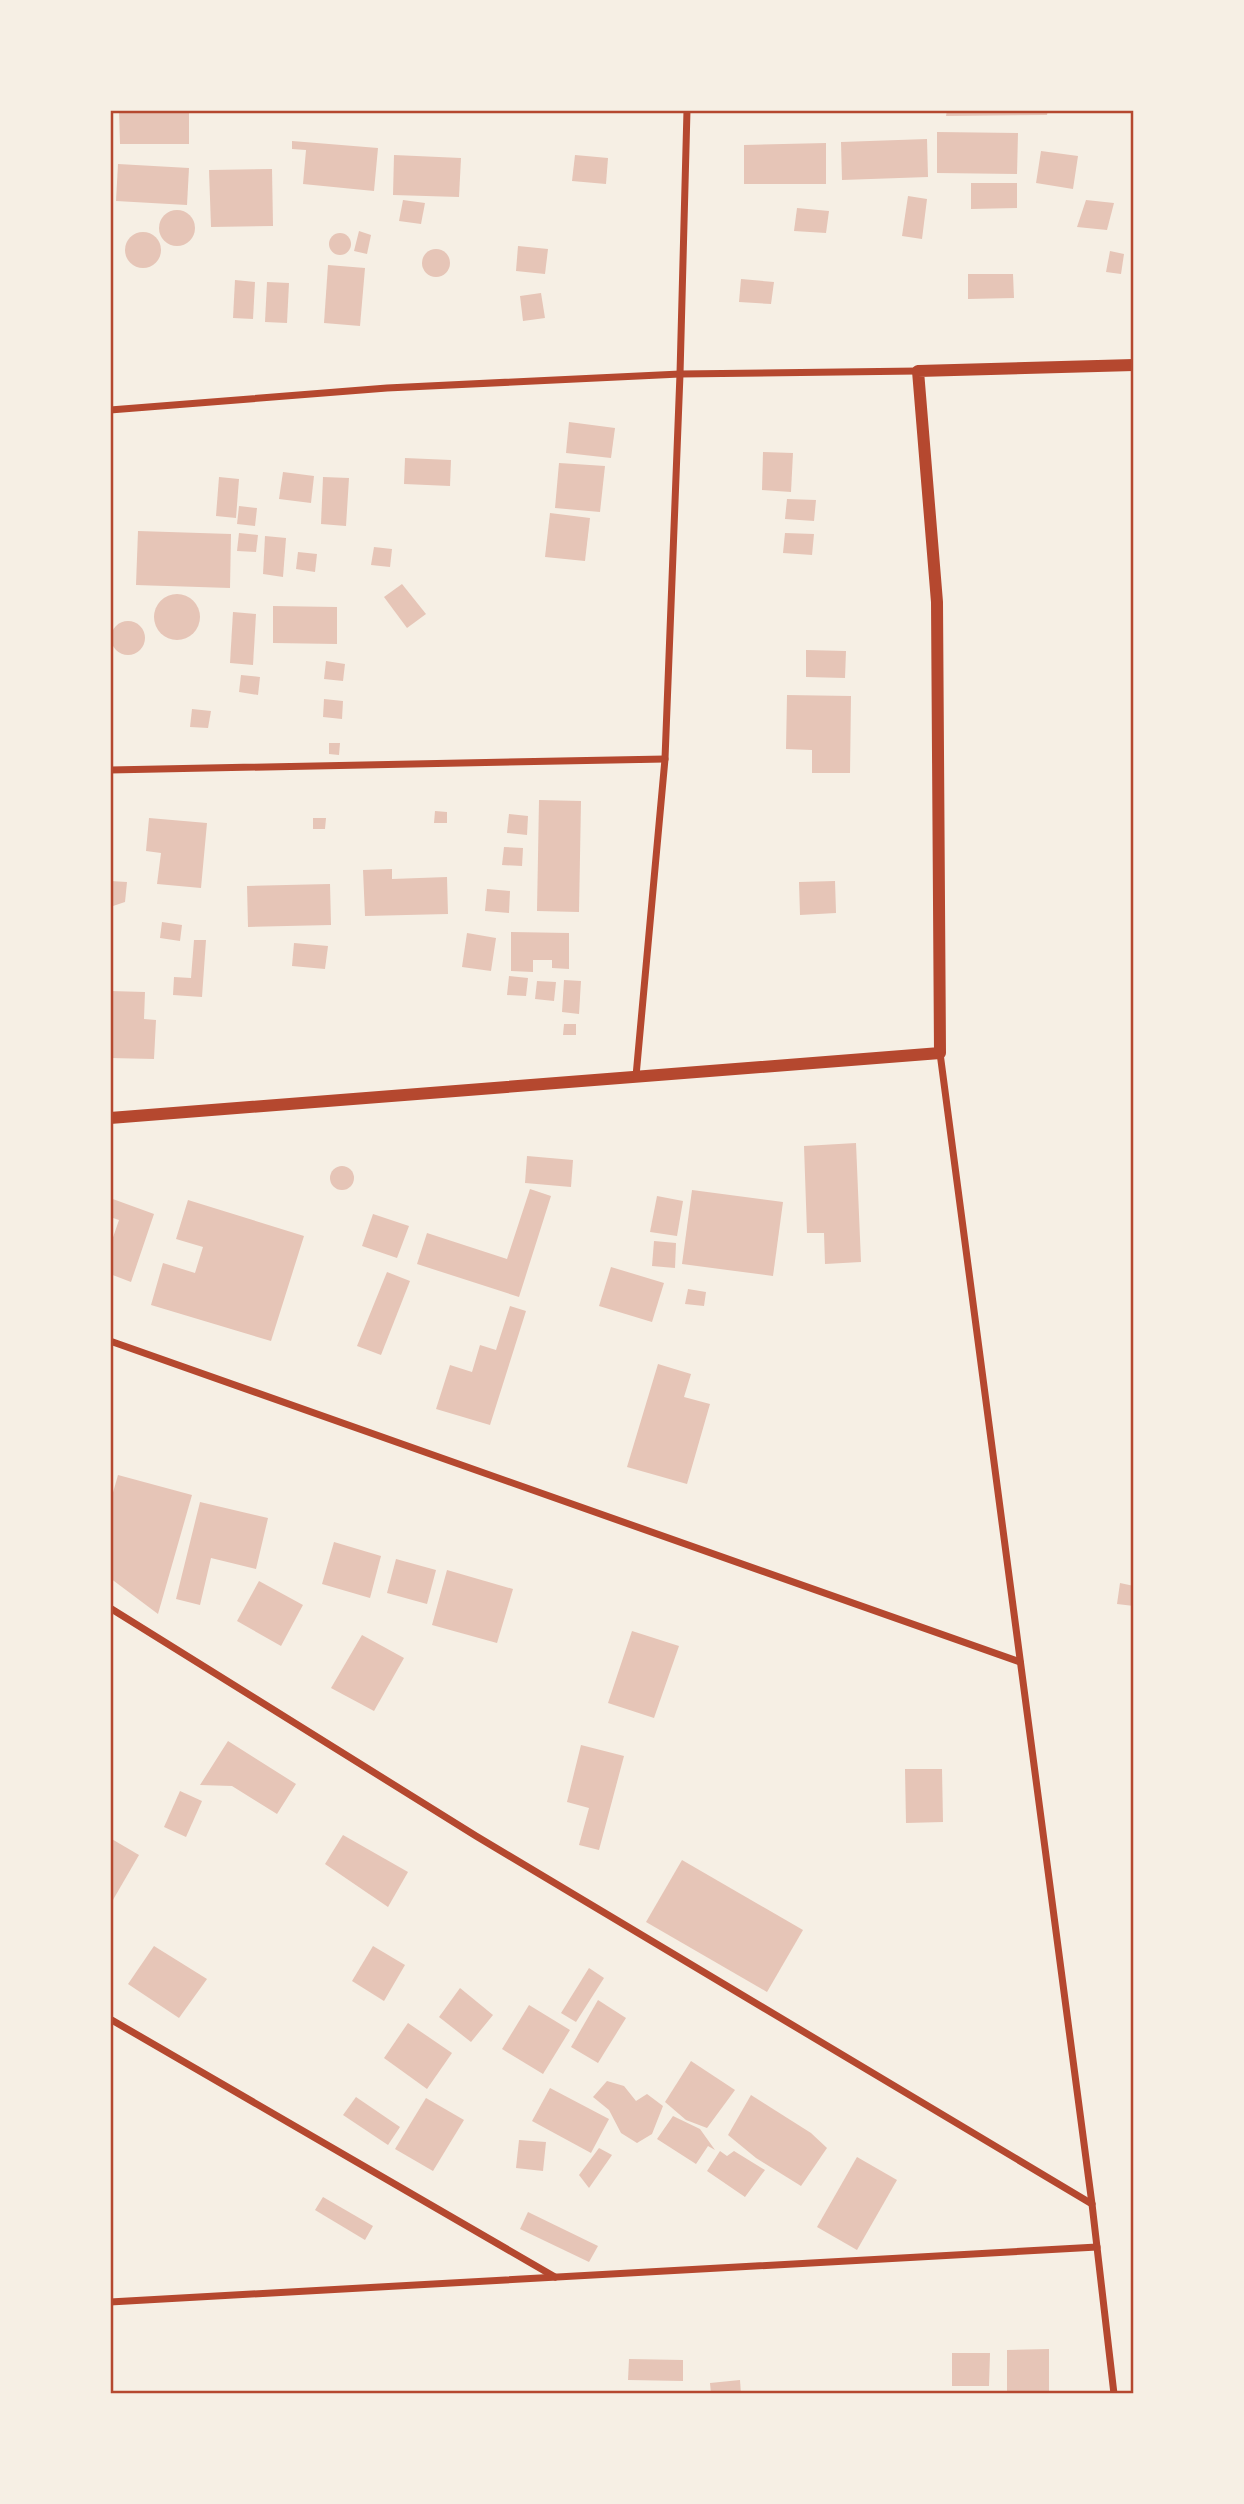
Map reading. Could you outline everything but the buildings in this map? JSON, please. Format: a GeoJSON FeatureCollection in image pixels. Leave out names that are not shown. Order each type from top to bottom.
{"type":"FeatureCollection","features":[{"type":"Feature","properties":{"kind":"street"},"geometry":{"type":"LineString","coordinates":[[636,1076],[664,759],[680,373],[687,110]]}},
{"type":"Feature","properties":{"kind":"street"},"geometry":{"type":"LineString","coordinates":[[110,410],[387,388],[680,373],[918,371],[1134,365]]}},
{"type":"Feature","properties":{"kind":"street"},"geometry":{"type":"LineString","coordinates":[[918,371],[937,602],[940,1053],[1092,2204],[1114,2394]]}},
{"type":"Feature","properties":{"kind":"street"},"geometry":{"type":"LineString","coordinates":[[110,770],[664,759]]}},
{"type":"Feature","properties":{"kind":"street"},"geometry":{"type":"LineString","coordinates":[[110,1118],[940,1053]]}},
{"type":"Feature","properties":{"kind":"street"},"geometry":{"type":"LineString","coordinates":[[110,1341],[1020,1662]]}},
{"type":"Feature","properties":{"kind":"street"},"geometry":{"type":"LineString","coordinates":[[110,1608],[488,1843],[1092,2204]]}},
{"type":"Feature","properties":{"kind":"street"},"geometry":{"type":"LineString","coordinates":[[110,2019],[555,2277]]}},
{"type":"Feature","properties":{"kind":"street"},"geometry":{"type":"LineString","coordinates":[[110,2302],[1097,2247]]}}]}
